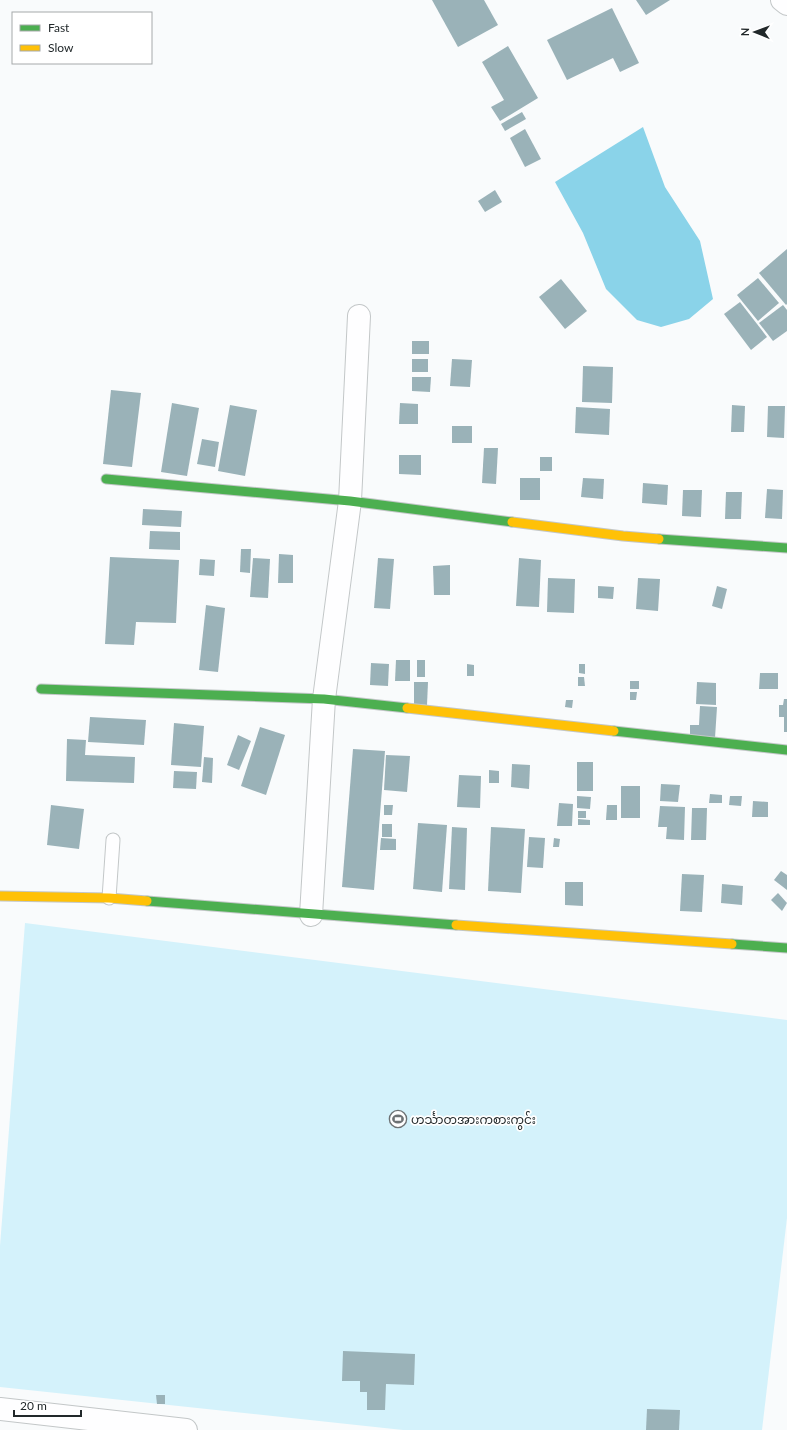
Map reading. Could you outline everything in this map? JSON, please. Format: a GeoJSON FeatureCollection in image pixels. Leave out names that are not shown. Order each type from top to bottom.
{"type":"FeatureCollection","features":[{"type":"Feature","properties":{"kind":"street"},"geometry":{"type":"LineString","coordinates":[[782,0],[787,4]]}},
{"type":"Feature","properties":{"kind":"street"},"geometry":{"type":"LineString","coordinates":[[311,915],[324,699],[350,501],[359,316]]}},
{"type":"Feature","properties":{"kind":"street"},"geometry":{"type":"LineString","coordinates":[[106,479],[350,501],[623,536],[787,548]]}},
{"type":"Feature","properties":{"kind":"street"},"geometry":{"type":"LineString","coordinates":[[41,689],[324,699],[787,750]]}},
{"type":"Feature","properties":{"kind":"street"},"geometry":{"type":"LineString","coordinates":[[0,896],[109,898],[311,915],[787,948]]}},
{"type":"Feature","properties":{"kind":"street"},"geometry":{"type":"LineString","coordinates":[[0,1409],[186,1430]]}},
{"type":"Feature","properties":{"kind":"lane"},"geometry":{"type":"LineString","coordinates":[[109,898],[112,840]]}},
{"type":"Feature","properties":{"kind":"shaded area","name":"ဟင်္သာတအားကစားကွင်း"},"geometry":{"type":"Polygon","coordinates":[[[25,923],[787,1020],[787,1218],[762,1430],[403,1430],[0,1387],[0,1246],[25,923]]]}},
{"type":"Feature","properties":{"kind":"water"},"geometry":{"type":"Polygon","coordinates":[[[643,127],[665,187],[700,241],[713,299],[689,319],[661,327],[637,320],[606,289],[583,233],[555,182],[643,127]]]}},
{"type":"Feature","properties":{"kind":"building"},"geometry":{"type":"Polygon","coordinates":[[[432,0],[484,0],[498,25],[458,47],[432,0]]]}},
{"type":"Feature","properties":{"kind":"building"},"geometry":{"type":"Polygon","coordinates":[[[636,0],[670,0],[646,15],[636,0]]]}},
{"type":"Feature","properties":{"kind":"building"},"geometry":{"type":"Polygon","coordinates":[[[612,8],[639,63],[620,72],[613,58],[567,80],[547,40],[612,8]]]}},
{"type":"Feature","properties":{"kind":"building"},"geometry":{"type":"Polygon","coordinates":[[[508,46],[538,98],[500,121],[491,107],[504,100],[482,62],[508,46]]]}},
{"type":"Feature","properties":{"kind":"building"},"geometry":{"type":"Polygon","coordinates":[[[522,112],[526,119],[505,131],[501,124],[522,112]]]}},
{"type":"Feature","properties":{"kind":"building"},"geometry":{"type":"Polygon","coordinates":[[[525,129],[541,159],[525,167],[510,138],[525,129]]]}},
{"type":"Feature","properties":{"kind":"building"},"geometry":{"type":"Polygon","coordinates":[[[495,190],[502,202],[485,212],[478,201],[495,190]]]}},
{"type":"Feature","properties":{"kind":"building"},"geometry":{"type":"Polygon","coordinates":[[[787,249],[787,304],[786,305],[759,273],[787,249]]]}},
{"type":"Feature","properties":{"kind":"building"},"geometry":{"type":"Polygon","coordinates":[[[758,278],[779,303],[758,321],[737,295],[758,278]]]}},
{"type":"Feature","properties":{"kind":"building"},"geometry":{"type":"Polygon","coordinates":[[[561,279],[587,311],[565,329],[539,297],[561,279]]]}},
{"type":"Feature","properties":{"kind":"building"},"geometry":{"type":"Polygon","coordinates":[[[740,302],[767,337],[751,350],[724,314],[740,302]]]}},
{"type":"Feature","properties":{"kind":"building"},"geometry":{"type":"Polygon","coordinates":[[[783,305],[787,310],[787,331],[773,341],[759,323],[783,305]]]}},
{"type":"Feature","properties":{"kind":"building"},"geometry":{"type":"Polygon","coordinates":[[[412,341],[429,341],[429,354],[412,354],[412,341]]]}},
{"type":"Feature","properties":{"kind":"building"},"geometry":{"type":"Polygon","coordinates":[[[412,359],[428,359],[428,372],[412,372],[412,359]]]}},
{"type":"Feature","properties":{"kind":"building"},"geometry":{"type":"Polygon","coordinates":[[[452,359],[472,360],[470,387],[450,386],[452,359]]]}},
{"type":"Feature","properties":{"kind":"building"},"geometry":{"type":"Polygon","coordinates":[[[583,366],[613,367],[612,403],[582,402],[583,366]]]}},
{"type":"Feature","properties":{"kind":"building"},"geometry":{"type":"Polygon","coordinates":[[[412,377],[431,377],[430,392],[412,391],[412,377]]]}},
{"type":"Feature","properties":{"kind":"building"},"geometry":{"type":"Polygon","coordinates":[[[111,390],[141,393],[132,467],[103,464],[111,390]]]}},
{"type":"Feature","properties":{"kind":"building"},"geometry":{"type":"Polygon","coordinates":[[[172,403],[199,408],[187,476],[161,472],[172,403]]]}},
{"type":"Feature","properties":{"kind":"building"},"geometry":{"type":"Polygon","coordinates":[[[400,403],[418,404],[418,424],[399,424],[400,403]]]}},
{"type":"Feature","properties":{"kind":"building"},"geometry":{"type":"Polygon","coordinates":[[[230,405],[257,410],[245,476],[218,471],[230,405]]]}},
{"type":"Feature","properties":{"kind":"building"},"geometry":{"type":"Polygon","coordinates":[[[732,405],[745,406],[744,432],[731,432],[732,405]]]}},
{"type":"Feature","properties":{"kind":"building"},"geometry":{"type":"Polygon","coordinates":[[[768,406],[785,406],[784,438],[767,437],[768,406]]]}},
{"type":"Feature","properties":{"kind":"building"},"geometry":{"type":"Polygon","coordinates":[[[576,407],[610,409],[609,435],[575,433],[576,407]]]}},
{"type":"Feature","properties":{"kind":"building"},"geometry":{"type":"Polygon","coordinates":[[[452,426],[472,426],[472,443],[452,443],[452,426]]]}},
{"type":"Feature","properties":{"kind":"building"},"geometry":{"type":"Polygon","coordinates":[[[202,439],[219,442],[215,467],[197,464],[202,439]]]}},
{"type":"Feature","properties":{"kind":"building"},"geometry":{"type":"Polygon","coordinates":[[[484,448],[498,448],[496,484],[482,483],[484,448]]]}},
{"type":"Feature","properties":{"kind":"building"},"geometry":{"type":"Polygon","coordinates":[[[399,455],[421,455],[421,475],[399,474],[399,455]]]}},
{"type":"Feature","properties":{"kind":"building"},"geometry":{"type":"Polygon","coordinates":[[[540,457],[552,457],[552,471],[540,471],[540,457]]]}},
{"type":"Feature","properties":{"kind":"building"},"geometry":{"type":"Polygon","coordinates":[[[520,478],[540,478],[540,500],[520,500],[520,478]]]}},
{"type":"Feature","properties":{"kind":"building"},"geometry":{"type":"Polygon","coordinates":[[[583,478],[604,479],[603,499],[581,497],[583,478]]]}},
{"type":"Feature","properties":{"kind":"building"},"geometry":{"type":"Polygon","coordinates":[[[643,483],[668,485],[667,505],[642,503],[643,483]]]}},
{"type":"Feature","properties":{"kind":"building"},"geometry":{"type":"Polygon","coordinates":[[[767,489],[783,490],[782,519],[765,518],[767,489]]]}},
{"type":"Feature","properties":{"kind":"building"},"geometry":{"type":"Polygon","coordinates":[[[683,490],[702,490],[701,517],[682,516],[683,490]]]}},
{"type":"Feature","properties":{"kind":"building"},"geometry":{"type":"Polygon","coordinates":[[[726,492],[742,492],[741,519],[725,519],[726,492]]]}},
{"type":"Feature","properties":{"kind":"building"},"geometry":{"type":"Polygon","coordinates":[[[143,509],[182,511],[181,527],[142,525],[143,509]]]}},
{"type":"Feature","properties":{"kind":"building"},"geometry":{"type":"Polygon","coordinates":[[[150,531],[180,532],[180,550],[149,549],[150,531]]]}},
{"type":"Feature","properties":{"kind":"building"},"geometry":{"type":"Polygon","coordinates":[[[241,549],[251,549],[250,573],[240,572],[241,549]]]}},
{"type":"Feature","properties":{"kind":"building"},"geometry":{"type":"Polygon","coordinates":[[[279,554],[293,555],[293,583],[278,583],[279,554]]]}},
{"type":"Feature","properties":{"kind":"building"},"geometry":{"type":"Polygon","coordinates":[[[110,557],[179,560],[176,623],[136,622],[134,645],[105,644],[110,557]]]}},
{"type":"Feature","properties":{"kind":"building"},"geometry":{"type":"Polygon","coordinates":[[[253,558],[270,559],[268,598],[250,597],[253,558]]]}},
{"type":"Feature","properties":{"kind":"building"},"geometry":{"type":"Polygon","coordinates":[[[378,558],[394,559],[390,609],[374,608],[378,558]]]}},
{"type":"Feature","properties":{"kind":"building"},"geometry":{"type":"Polygon","coordinates":[[[519,558],[541,560],[539,607],[516,606],[519,558]]]}},
{"type":"Feature","properties":{"kind":"building"},"geometry":{"type":"Polygon","coordinates":[[[200,559],[215,560],[214,576],[199,575],[200,559]]]}},
{"type":"Feature","properties":{"kind":"building"},"geometry":{"type":"Polygon","coordinates":[[[450,565],[450,595],[434,595],[433,566],[450,565]]]}},
{"type":"Feature","properties":{"kind":"building"},"geometry":{"type":"Polygon","coordinates":[[[548,578],[575,579],[574,613],[547,612],[548,578]]]}},
{"type":"Feature","properties":{"kind":"building"},"geometry":{"type":"Polygon","coordinates":[[[638,578],[660,579],[658,611],[636,609],[638,578]]]}},
{"type":"Feature","properties":{"kind":"building"},"geometry":{"type":"Polygon","coordinates":[[[598,586],[614,587],[613,599],[598,598],[598,586]]]}},
{"type":"Feature","properties":{"kind":"building"},"geometry":{"type":"Polygon","coordinates":[[[717,586],[727,589],[722,609],[712,606],[717,586]]]}},
{"type":"Feature","properties":{"kind":"building"},"geometry":{"type":"Polygon","coordinates":[[[206,605],[225,608],[218,672],[199,670],[206,605]]]}},
{"type":"Feature","properties":{"kind":"building"},"geometry":{"type":"Polygon","coordinates":[[[396,660],[410,660],[410,681],[395,681],[396,660]]]}},
{"type":"Feature","properties":{"kind":"building"},"geometry":{"type":"Polygon","coordinates":[[[417,660],[425,660],[425,677],[417,677],[417,660]]]}},
{"type":"Feature","properties":{"kind":"building"},"geometry":{"type":"Polygon","coordinates":[[[371,663],[389,664],[388,686],[370,685],[371,663]]]}},
{"type":"Feature","properties":{"kind":"building"},"geometry":{"type":"Polygon","coordinates":[[[467,664],[474,665],[474,676],[467,676],[467,664]]]}},
{"type":"Feature","properties":{"kind":"building"},"geometry":{"type":"Polygon","coordinates":[[[579,664],[585,664],[585,674],[579,673],[579,664]]]}},
{"type":"Feature","properties":{"kind":"building"},"geometry":{"type":"Polygon","coordinates":[[[760,673],[778,673],[778,689],[759,689],[760,673]]]}},
{"type":"Feature","properties":{"kind":"building"},"geometry":{"type":"Polygon","coordinates":[[[578,677],[584,677],[585,686],[578,686],[578,677]]]}},
{"type":"Feature","properties":{"kind":"building"},"geometry":{"type":"Polygon","coordinates":[[[630,681],[639,681],[639,689],[630,689],[630,681]]]}},
{"type":"Feature","properties":{"kind":"building"},"geometry":{"type":"Polygon","coordinates":[[[414,682],[428,682],[427,705],[414,704],[414,682]]]}},
{"type":"Feature","properties":{"kind":"building"},"geometry":{"type":"Polygon","coordinates":[[[697,682],[716,683],[716,705],[696,704],[697,682]]]}},
{"type":"Feature","properties":{"kind":"building"},"geometry":{"type":"Polygon","coordinates":[[[630,692],[637,692],[636,700],[630,700],[630,692]]]}},
{"type":"Feature","properties":{"kind":"building"},"geometry":{"type":"Polygon","coordinates":[[[784,699],[787,699],[787,732],[784,732],[784,717],[779,717],[779,705],[783,705],[784,699]]]}},
{"type":"Feature","properties":{"kind":"building"},"geometry":{"type":"Polygon","coordinates":[[[566,700],[573,700],[572,708],[565,707],[566,700]]]}},
{"type":"Feature","properties":{"kind":"building"},"geometry":{"type":"Polygon","coordinates":[[[700,706],[717,707],[715,738],[690,737],[690,725],[699,725],[700,706]]]}},
{"type":"Feature","properties":{"kind":"building"},"geometry":{"type":"Polygon","coordinates":[[[90,717],[146,720],[144,745],[88,742],[90,717]]]}},
{"type":"Feature","properties":{"kind":"building"},"geometry":{"type":"Polygon","coordinates":[[[174,723],[204,726],[201,767],[171,765],[174,723]]]}},
{"type":"Feature","properties":{"kind":"building"},"geometry":{"type":"Polygon","coordinates":[[[260,727],[285,735],[266,795],[241,786],[260,727]]]}},
{"type":"Feature","properties":{"kind":"building"},"geometry":{"type":"Polygon","coordinates":[[[238,735],[251,741],[239,770],[227,765],[238,735]]]}},
{"type":"Feature","properties":{"kind":"building"},"geometry":{"type":"Polygon","coordinates":[[[67,739],[86,740],[85,755],[135,757],[134,783],[66,781],[67,739]]]}},
{"type":"Feature","properties":{"kind":"building"},"geometry":{"type":"Polygon","coordinates":[[[353,749],[385,751],[374,890],[342,887],[353,749]]]}},
{"type":"Feature","properties":{"kind":"building"},"geometry":{"type":"Polygon","coordinates":[[[386,755],[410,756],[407,792],[384,790],[386,755]]]}},
{"type":"Feature","properties":{"kind":"building"},"geometry":{"type":"Polygon","coordinates":[[[204,757],[213,758],[212,783],[202,782],[204,757]]]}},
{"type":"Feature","properties":{"kind":"building"},"geometry":{"type":"Polygon","coordinates":[[[577,762],[593,762],[593,791],[577,791],[577,762]]]}},
{"type":"Feature","properties":{"kind":"building"},"geometry":{"type":"Polygon","coordinates":[[[512,764],[530,765],[529,789],[511,787],[512,764]]]}},
{"type":"Feature","properties":{"kind":"building"},"geometry":{"type":"Polygon","coordinates":[[[489,770],[499,771],[499,783],[489,783],[489,770]]]}},
{"type":"Feature","properties":{"kind":"building"},"geometry":{"type":"Polygon","coordinates":[[[174,771],[197,772],[196,789],[173,788],[174,771]]]}},
{"type":"Feature","properties":{"kind":"building"},"geometry":{"type":"Polygon","coordinates":[[[459,775],[481,776],[480,808],[457,807],[459,775]]]}},
{"type":"Feature","properties":{"kind":"building"},"geometry":{"type":"Polygon","coordinates":[[[661,784],[680,785],[678,802],[660,801],[661,784]]]}},
{"type":"Feature","properties":{"kind":"building"},"geometry":{"type":"Polygon","coordinates":[[[621,786],[640,786],[640,818],[621,818],[621,786]]]}},
{"type":"Feature","properties":{"kind":"building"},"geometry":{"type":"Polygon","coordinates":[[[710,794],[722,795],[722,803],[709,803],[710,794]]]}},
{"type":"Feature","properties":{"kind":"building"},"geometry":{"type":"Polygon","coordinates":[[[577,796],[591,797],[590,809],[577,808],[577,796]]]}},
{"type":"Feature","properties":{"kind":"building"},"geometry":{"type":"Polygon","coordinates":[[[730,796],[742,796],[741,806],[729,805],[730,796]]]}},
{"type":"Feature","properties":{"kind":"building"},"geometry":{"type":"Polygon","coordinates":[[[753,801],[768,802],[768,817],[752,817],[753,801]]]}},
{"type":"Feature","properties":{"kind":"building"},"geometry":{"type":"Polygon","coordinates":[[[559,803],[573,804],[572,826],[557,826],[559,803]]]}},
{"type":"Feature","properties":{"kind":"building"},"geometry":{"type":"Polygon","coordinates":[[[51,805],[84,809],[79,849],[47,845],[51,805]]]}},
{"type":"Feature","properties":{"kind":"building"},"geometry":{"type":"Polygon","coordinates":[[[384,805],[393,805],[392,815],[384,815],[384,805]]]}},
{"type":"Feature","properties":{"kind":"building"},"geometry":{"type":"Polygon","coordinates":[[[607,805],[617,805],[617,820],[606,820],[607,805]]]}},
{"type":"Feature","properties":{"kind":"building"},"geometry":{"type":"Polygon","coordinates":[[[660,806],[685,807],[684,840],[666,839],[667,827],[658,827],[660,806]]]}},
{"type":"Feature","properties":{"kind":"building"},"geometry":{"type":"Polygon","coordinates":[[[692,808],[707,808],[706,840],[691,840],[692,808]]]}},
{"type":"Feature","properties":{"kind":"building"},"geometry":{"type":"Polygon","coordinates":[[[578,811],[586,811],[586,818],[578,818],[578,811]]]}},
{"type":"Feature","properties":{"kind":"building"},"geometry":{"type":"Polygon","coordinates":[[[578,819],[590,820],[590,825],[578,825],[578,819]]]}},
{"type":"Feature","properties":{"kind":"building"},"geometry":{"type":"Polygon","coordinates":[[[418,823],[447,825],[442,892],[413,889],[418,823]]]}},
{"type":"Feature","properties":{"kind":"building"},"geometry":{"type":"Polygon","coordinates":[[[382,824],[392,824],[392,837],[382,837],[382,824]]]}},
{"type":"Feature","properties":{"kind":"building"},"geometry":{"type":"Polygon","coordinates":[[[452,827],[467,828],[465,890],[449,889],[452,827]]]}},
{"type":"Feature","properties":{"kind":"building"},"geometry":{"type":"Polygon","coordinates":[[[491,827],[525,829],[521,893],[488,891],[491,827]]]}},
{"type":"Feature","properties":{"kind":"building"},"geometry":{"type":"Polygon","coordinates":[[[529,837],[545,838],[543,868],[527,867],[529,837]]]}},
{"type":"Feature","properties":{"kind":"building"},"geometry":{"type":"Polygon","coordinates":[[[381,838],[396,839],[396,850],[380,850],[381,838]]]}},
{"type":"Feature","properties":{"kind":"building"},"geometry":{"type":"Polygon","coordinates":[[[554,838],[560,839],[559,847],[553,847],[554,838]]]}},
{"type":"Feature","properties":{"kind":"building"},"geometry":{"type":"Polygon","coordinates":[[[781,871],[787,875],[787,890],[774,880],[781,871]]]}},
{"type":"Feature","properties":{"kind":"building"},"geometry":{"type":"Polygon","coordinates":[[[682,874],[704,875],[702,912],[680,911],[682,874]]]}},
{"type":"Feature","properties":{"kind":"building"},"geometry":{"type":"Polygon","coordinates":[[[565,882],[583,882],[583,906],[565,905],[565,882]]]}},
{"type":"Feature","properties":{"kind":"building"},"geometry":{"type":"Polygon","coordinates":[[[722,884],[743,886],[742,905],[721,903],[722,884]]]}},
{"type":"Feature","properties":{"kind":"building"},"geometry":{"type":"Polygon","coordinates":[[[778,893],[787,903],[782,911],[771,900],[778,893]]]}},
{"type":"Feature","properties":{"kind":"building"},"geometry":{"type":"Polygon","coordinates":[[[343,1351],[415,1354],[414,1385],[386,1384],[385,1410],[367,1410],[367,1392],[360,1392],[360,1381],[342,1381],[343,1351]]]}},
{"type":"Feature","properties":{"kind":"building"},"geometry":{"type":"Polygon","coordinates":[[[156,1395],[165,1395],[165,1404],[157,1404],[156,1395]]]}},
{"type":"Feature","properties":{"kind":"building"},"geometry":{"type":"Polygon","coordinates":[[[647,1409],[680,1410],[679,1430],[646,1430],[647,1409]]]}},
{"type":"Feature","properties":{"kind":"traffic: fast"},"geometry":{"type":"LineString","coordinates":[[106,479],[350,501],[512,522]]}},
{"type":"Feature","properties":{"kind":"traffic: fast"},"geometry":{"type":"LineString","coordinates":[[659,539],[787,548]]}},
{"type":"Feature","properties":{"kind":"traffic: fast"},"geometry":{"type":"LineString","coordinates":[[41,689],[324,699],[407,708]]}},
{"type":"Feature","properties":{"kind":"traffic: fast"},"geometry":{"type":"LineString","coordinates":[[614,731],[787,750]]}},
{"type":"Feature","properties":{"kind":"traffic: fast"},"geometry":{"type":"LineString","coordinates":[[147,901],[456,925]]}},
{"type":"Feature","properties":{"kind":"traffic: fast"},"geometry":{"type":"LineString","coordinates":[[732,944],[787,948]]}},
{"type":"Feature","properties":{"kind":"traffic: slow"},"geometry":{"type":"LineString","coordinates":[[512,522],[659,539]]}},
{"type":"Feature","properties":{"kind":"traffic: slow"},"geometry":{"type":"LineString","coordinates":[[407,708],[614,731]]}},
{"type":"Feature","properties":{"kind":"traffic: slow"},"geometry":{"type":"LineString","coordinates":[[0,896],[109,898],[147,901]]}},
{"type":"Feature","properties":{"kind":"traffic: slow"},"geometry":{"type":"LineString","coordinates":[[456,925],[732,944]]}},
{"type":"Feature","properties":{"kind":"place","name":"ဟင်္သာတအားကစားကွင်း"},"geometry":{"type":"Point","coordinates":[398,1119]}}]}
